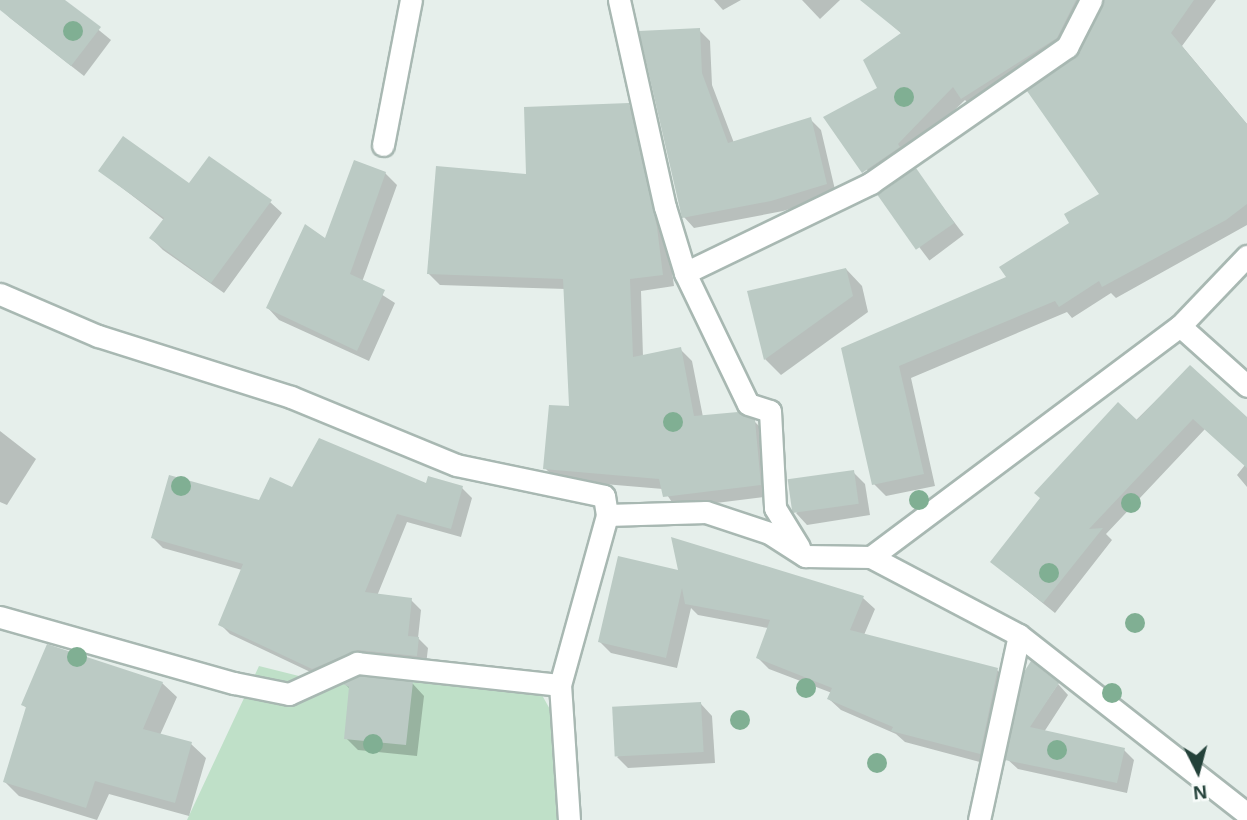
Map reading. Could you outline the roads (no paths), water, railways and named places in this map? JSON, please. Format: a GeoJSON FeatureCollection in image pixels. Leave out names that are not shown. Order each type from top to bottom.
{"type":"FeatureCollection","features":[{"type":"Feature","properties":{"kind":"street"},"geometry":{"type":"LineString","coordinates":[[383,145],[411,0]]}},
{"type":"Feature","properties":{"kind":"street"},"geometry":{"type":"LineString","coordinates":[[620,0],[664,206],[685,273],[748,404],[770,411],[775,508],[805,556]]}},
{"type":"Feature","properties":{"kind":"street"},"geometry":{"type":"LineString","coordinates":[[685,273],[871,183],[1067,47],[1091,0]]}},
{"type":"Feature","properties":{"kind":"street"},"geometry":{"type":"LineString","coordinates":[[871,557],[1180,326],[1247,256]]}},
{"type":"Feature","properties":{"kind":"street"},"geometry":{"type":"LineString","coordinates":[[0,294],[98,336],[291,397],[456,465],[604,496],[607,515],[560,685],[569,820]]}},
{"type":"Feature","properties":{"kind":"street"},"geometry":{"type":"LineString","coordinates":[[1180,326],[1247,386]]}},
{"type":"Feature","properties":{"kind":"street"},"geometry":{"type":"LineString","coordinates":[[607,515],[706,512],[769,533],[805,556],[871,557],[1019,635],[1247,814]]}},
{"type":"Feature","properties":{"kind":"street"},"geometry":{"type":"LineString","coordinates":[[0,617],[234,684],[289,694],[356,663],[560,685]]}},
{"type":"Feature","properties":{"kind":"street"},"geometry":{"type":"LineString","coordinates":[[978,820],[1019,635]]}}]}
